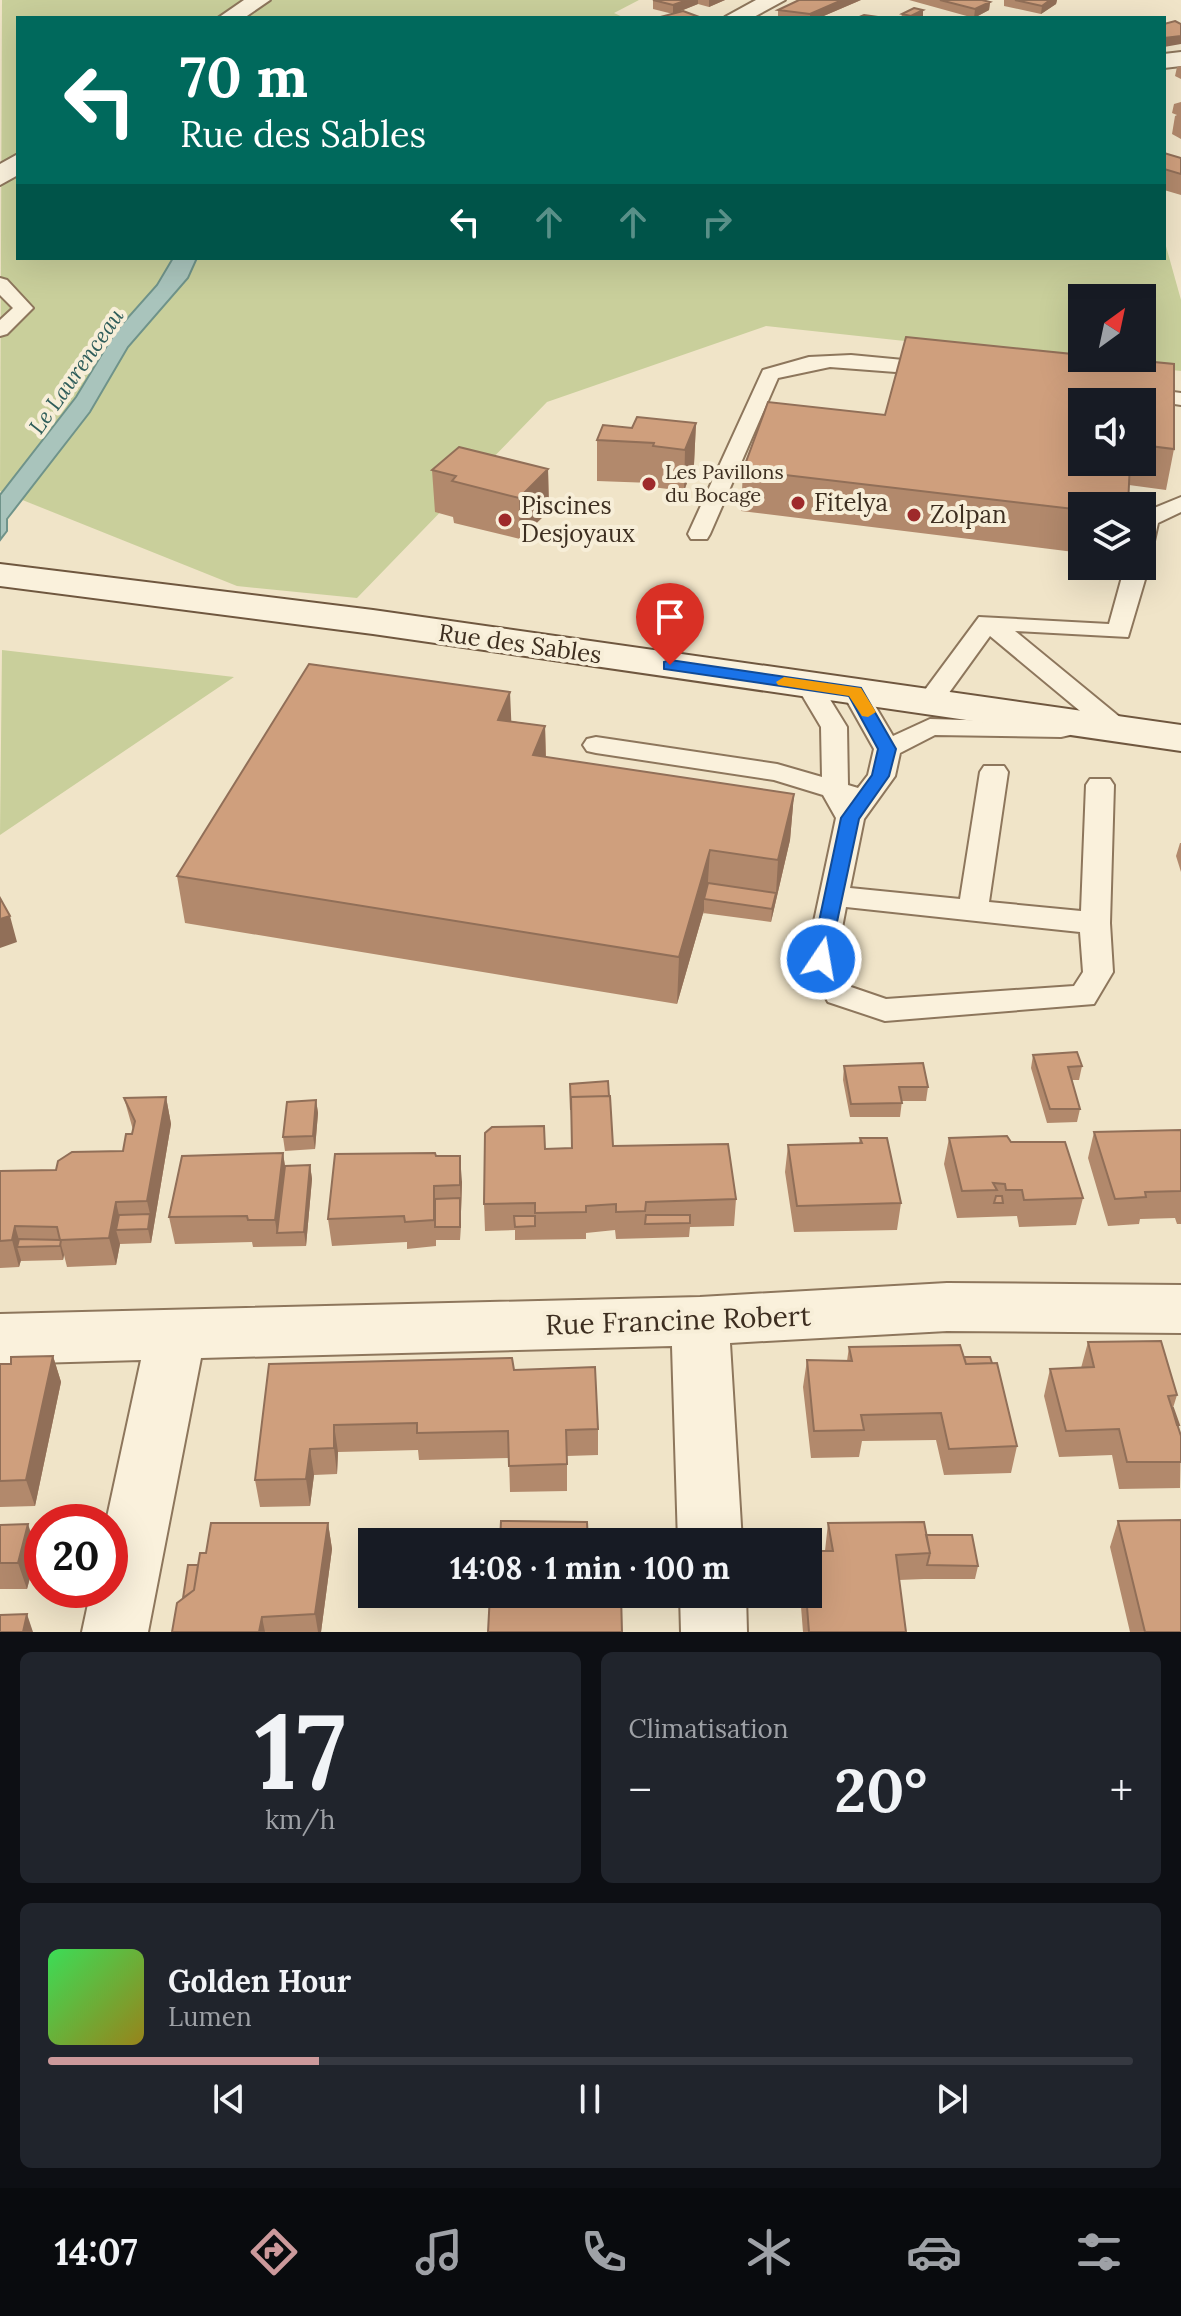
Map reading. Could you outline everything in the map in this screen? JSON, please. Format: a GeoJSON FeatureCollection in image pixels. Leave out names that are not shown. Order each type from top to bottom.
{"type":"FeatureCollection","features":[{"type":"Feature","properties":{"kind":"street"},"geometry":{"type":"LineString","coordinates":[[232,16],[259,0]]}},
{"type":"Feature","properties":{"kind":"street"},"geometry":{"type":"LineString","coordinates":[[738,16],[774,0]]}},
{"type":"Feature","properties":{"kind":"street"},"geometry":{"type":"LineString","coordinates":[[0,177],[16,164]]}},
{"type":"Feature","properties":{"kind":"street","name":"Rue des Sables"},"geometry":{"type":"LineString","coordinates":[[0,575],[373,622],[1181,738]]}},
{"type":"Feature","properties":{"kind":"street","name":"Rue Francine Robert"},"geometry":{"type":"LineString","coordinates":[[0,1339],[700,1321],[947,1307],[1181,1309]]}},
{"type":"Feature","properties":{"kind":"street"},"geometry":{"type":"LineString","coordinates":[[700,1321],[709,1528]]}},
{"type":"Feature","properties":{"kind":"street"},"geometry":{"type":"LineString","coordinates":[[115,1632],[176,1335]]}},
{"type":"Feature","properties":{"kind":"street"},"geometry":{"type":"LineString","coordinates":[[713,1608],[714,1632]]}},
{"type":"Feature","properties":{"kind":"lane"},"geometry":{"type":"LineString","coordinates":[[0,284],[24,308],[0,330]]}},
{"type":"Feature","properties":{"kind":"lane"},"geometry":{"type":"LineString","coordinates":[[699,534],[770,374],[794,362],[880,363],[959,372]]}},
{"type":"Feature","properties":{"kind":"lane"},"geometry":{"type":"LineString","coordinates":[[1156,396],[1181,399]]}},
{"type":"Feature","properties":{"kind":"lane"},"geometry":{"type":"LineString","coordinates":[[1156,515],[1181,504]]}},
{"type":"Feature","properties":{"kind":"lane"},"geometry":{"type":"LineString","coordinates":[[988,622],[1119,632],[1133,580]]}},
{"type":"Feature","properties":{"kind":"lane"},"geometry":{"type":"LineString","coordinates":[[929,702],[988,622]]}},
{"type":"Feature","properties":{"kind":"lane"},"geometry":{"type":"LineString","coordinates":[[988,622],[1118,729]]}},
{"type":"Feature","properties":{"kind":"lane"},"geometry":{"type":"LineString","coordinates":[[809,685],[834,727],[837,768],[834,790]]}},
{"type":"Feature","properties":{"kind":"lane"},"geometry":{"type":"LineString","coordinates":[[855,692],[887,749],[881,776],[858,808],[821,959],[839,994],[885,1010],[1083,996],[1098,972],[1095,923],[1100,785]]}},
{"type":"Feature","properties":{"kind":"lane"},"geometry":{"type":"LineString","coordinates":[[887,749],[930,727],[1118,729]]}},
{"type":"Feature","properties":{"kind":"lane"},"geometry":{"type":"LineString","coordinates":[[596,745],[777,772],[834,790],[858,808]]}},
{"type":"Feature","properties":{"kind":"lane"},"geometry":{"type":"LineString","coordinates":[[973,909],[994,772]]}},
{"type":"Feature","properties":{"kind":"lane"},"geometry":{"type":"LineString","coordinates":[[834,896],[1095,923]]}},
{"type":"Feature","properties":{"kind":"green space"},"geometry":{"type":"Polygon","coordinates":[[[2,0],[639,0],[614,13],[621,16],[16,16],[16,260],[1166,260],[1166,246],[1181,300],[1181,371],[1156,368],[1156,284],[1068,284],[1068,359],[766,326],[547,402],[357,598],[237,586],[0,491],[2,0]]]}},
{"type":"Feature","properties":{"kind":"green space"},"geometry":{"type":"Polygon","coordinates":[[[2,650],[234,677],[0,835],[2,650]]]}},
{"type":"Feature","properties":{"kind":"water"},"geometry":{"type":"Polygon","coordinates":[[[172,260],[196,260],[188,278],[128,347],[90,412],[7,519],[7,531],[0,540],[0,495],[76,397],[116,331],[157,285],[172,260]]]}},
{"type":"Feature","properties":{"kind":"building"},"geometry":{"type":"Polygon","coordinates":[[[653,0],[687,0],[673,5],[653,0]]]}},
{"type":"Feature","properties":{"kind":"building"},"geometry":{"type":"Polygon","coordinates":[[[799,0],[842,0],[810,14],[778,10],[799,0]]]}},
{"type":"Feature","properties":{"kind":"building"},"geometry":{"type":"Polygon","coordinates":[[[940,0],[982,0],[990,2],[975,9],[940,0]]]}},
{"type":"Feature","properties":{"kind":"building"},"geometry":{"type":"Polygon","coordinates":[[[1015,0],[1050,0],[1042,6],[1015,0]]]}},
{"type":"Feature","properties":{"kind":"building"},"geometry":{"type":"Polygon","coordinates":[[[914,8],[923,10],[911,16],[902,14],[914,8]]]}},
{"type":"Feature","properties":{"kind":"building"},"geometry":{"type":"Polygon","coordinates":[[[683,11],[697,16],[664,16],[683,11]]]}},
{"type":"Feature","properties":{"kind":"building"},"geometry":{"type":"Polygon","coordinates":[[[1175,21],[1181,24],[1181,36],[1166,38],[1166,23],[1175,21]]]}},
{"type":"Feature","properties":{"kind":"building"},"geometry":{"type":"Polygon","coordinates":[[[1166,154],[1181,158],[1181,174],[1166,170],[1166,154]]]}},
{"type":"Feature","properties":{"kind":"building"},"geometry":{"type":"Polygon","coordinates":[[[906,337],[1068,354],[1068,372],[1156,372],[1156,362],[1174,364],[1174,449],[1156,447],[1156,388],[1068,388],[1068,476],[1129,476],[1129,492],[1068,492],[1068,508],[743,470],[768,402],[885,415],[906,337]]]}},
{"type":"Feature","properties":{"kind":"building"},"geometry":{"type":"Polygon","coordinates":[[[637,417],[696,423],[685,450],[653,446],[654,443],[597,440],[603,425],[632,428],[637,417]]]}},
{"type":"Feature","properties":{"kind":"building"},"geometry":{"type":"Polygon","coordinates":[[[459,447],[548,469],[519,498],[452,481],[456,476],[432,470],[459,447]]]}},
{"type":"Feature","properties":{"kind":"building"},"geometry":{"type":"Polygon","coordinates":[[[309,664],[510,692],[498,720],[545,726],[533,755],[794,794],[778,860],[710,850],[679,957],[177,876],[309,664]]]}},
{"type":"Feature","properties":{"kind":"building"},"geometry":{"type":"Polygon","coordinates":[[[708,883],[776,893],[772,909],[704,899],[708,883]]]}},
{"type":"Feature","properties":{"kind":"building"},"geometry":{"type":"Polygon","coordinates":[[[0,898],[10,916],[0,919],[0,898]]]}},
{"type":"Feature","properties":{"kind":"building"},"geometry":{"type":"Polygon","coordinates":[[[1077,1052],[1082,1066],[1068,1067],[1080,1109],[1050,1109],[1033,1055],[1077,1052]]]}},
{"type":"Feature","properties":{"kind":"building"},"geometry":{"type":"Polygon","coordinates":[[[923,1063],[928,1087],[899,1087],[902,1103],[851,1104],[844,1066],[923,1063]]]}},
{"type":"Feature","properties":{"kind":"building"},"geometry":{"type":"Polygon","coordinates":[[[608,1081],[609,1096],[571,1097],[571,1110],[570,1084],[608,1081]]]}},
{"type":"Feature","properties":{"kind":"building"},"geometry":{"type":"Polygon","coordinates":[[[610,1096],[613,1146],[728,1144],[736,1199],[646,1202],[645,1211],[616,1212],[616,1204],[586,1206],[586,1212],[535,1213],[535,1203],[484,1204],[485,1133],[492,1127],[544,1126],[545,1149],[572,1148],[571,1097],[610,1096]]]}},
{"type":"Feature","properties":{"kind":"building"},"geometry":{"type":"Polygon","coordinates":[[[166,1097],[147,1201],[116,1202],[109,1238],[60,1240],[57,1227],[15,1226],[12,1240],[0,1241],[0,1171],[56,1170],[58,1161],[72,1152],[123,1151],[126,1134],[132,1134],[135,1121],[124,1098],[166,1097]]]}},
{"type":"Feature","properties":{"kind":"building"},"geometry":{"type":"Polygon","coordinates":[[[316,1100],[313,1136],[283,1137],[287,1102],[316,1100]]]}},
{"type":"Feature","properties":{"kind":"building"},"geometry":{"type":"Polygon","coordinates":[[[1181,1130],[1181,1191],[1145,1192],[1146,1197],[1115,1199],[1094,1132],[1181,1130]]]}},
{"type":"Feature","properties":{"kind":"building"},"geometry":{"type":"Polygon","coordinates":[[[1007,1136],[1011,1142],[1065,1142],[1083,1198],[1024,1200],[1022,1190],[1006,1190],[1005,1184],[993,1183],[997,1190],[962,1191],[949,1138],[1007,1136]]]}},
{"type":"Feature","properties":{"kind":"building"},"geometry":{"type":"Polygon","coordinates":[[[860,1138],[887,1138],[901,1203],[797,1206],[788,1145],[862,1143],[860,1138]]]}},
{"type":"Feature","properties":{"kind":"building"},"geometry":{"type":"Polygon","coordinates":[[[283,1153],[275,1220],[248,1220],[247,1216],[169,1217],[182,1156],[283,1153]]]}},
{"type":"Feature","properties":{"kind":"building"},"geometry":{"type":"Polygon","coordinates":[[[435,1153],[436,1156],[460,1156],[460,1185],[434,1186],[434,1220],[405,1222],[404,1216],[328,1219],[335,1154],[435,1153]]]}},
{"type":"Feature","properties":{"kind":"building"},"geometry":{"type":"Polygon","coordinates":[[[310,1165],[304,1232],[277,1233],[285,1166],[310,1165]]]}},
{"type":"Feature","properties":{"kind":"building"},"geometry":{"type":"Polygon","coordinates":[[[996,1196],[1002,1196],[1003,1203],[994,1203],[996,1196]]]}},
{"type":"Feature","properties":{"kind":"building"},"geometry":{"type":"Polygon","coordinates":[[[460,1198],[460,1227],[435,1227],[435,1199],[460,1198]]]}},
{"type":"Feature","properties":{"kind":"building"},"geometry":{"type":"Polygon","coordinates":[[[150,1214],[148,1229],[116,1230],[119,1215],[150,1214]]]}},
{"type":"Feature","properties":{"kind":"building"},"geometry":{"type":"Polygon","coordinates":[[[646,1215],[690,1215],[690,1223],[645,1224],[646,1215]]]}},
{"type":"Feature","properties":{"kind":"building"},"geometry":{"type":"Polygon","coordinates":[[[514,1216],[535,1216],[535,1226],[515,1227],[514,1216]]]}},
{"type":"Feature","properties":{"kind":"building"},"geometry":{"type":"Polygon","coordinates":[[[19,1239],[61,1240],[60,1246],[17,1247],[19,1239]]]}},
{"type":"Feature","properties":{"kind":"building"},"geometry":{"type":"Polygon","coordinates":[[[1161,1341],[1177,1395],[1168,1396],[1181,1436],[1181,1462],[1127,1462],[1119,1429],[1066,1431],[1050,1369],[1094,1367],[1088,1342],[1161,1341]]]}},
{"type":"Feature","properties":{"kind":"building"},"geometry":{"type":"Polygon","coordinates":[[[960,1345],[966,1364],[997,1363],[1017,1446],[949,1449],[941,1413],[861,1415],[864,1430],[814,1431],[807,1360],[852,1361],[849,1347],[960,1345]]]}},
{"type":"Feature","properties":{"kind":"building"},"geometry":{"type":"Polygon","coordinates":[[[53,1356],[26,1480],[0,1481],[0,1364],[11,1364],[11,1357],[53,1356]]]}},
{"type":"Feature","properties":{"kind":"building"},"geometry":{"type":"Polygon","coordinates":[[[964,1357],[990,1357],[992,1363],[966,1364],[964,1357]]]}},
{"type":"Feature","properties":{"kind":"building"},"geometry":{"type":"Polygon","coordinates":[[[512,1358],[514,1370],[595,1367],[598,1429],[566,1430],[567,1464],[509,1466],[508,1431],[417,1433],[417,1423],[334,1425],[334,1448],[310,1449],[306,1479],[255,1480],[269,1364],[512,1358]]]}},
{"type":"Feature","properties":{"kind":"building"},"geometry":{"type":"Polygon","coordinates":[[[1181,1520],[1181,1632],[1145,1632],[1118,1521],[1181,1520]]]}},
{"type":"Feature","properties":{"kind":"building"},"geometry":{"type":"Polygon","coordinates":[[[501,1521],[587,1522],[587,1528],[501,1528],[501,1521]]]}},
{"type":"Feature","properties":{"kind":"building"},"geometry":{"type":"Polygon","coordinates":[[[924,1522],[930,1553],[896,1555],[906,1632],[809,1632],[807,1608],[822,1608],[822,1551],[833,1551],[828,1523],[924,1522]]]}},
{"type":"Feature","properties":{"kind":"building"},"geometry":{"type":"Polygon","coordinates":[[[211,1523],[328,1523],[315,1614],[262,1617],[259,1632],[172,1632],[177,1603],[194,1590],[200,1553],[206,1553],[211,1523]]]}},
{"type":"Feature","properties":{"kind":"building"},"geometry":{"type":"Polygon","coordinates":[[[24,1524],[18,1563],[0,1563],[0,1525],[24,1524]]]}},
{"type":"Feature","properties":{"kind":"building"},"geometry":{"type":"Polygon","coordinates":[[[926,1535],[972,1535],[978,1566],[927,1565],[930,1553],[926,1535]]]}},
{"type":"Feature","properties":{"kind":"building"},"geometry":{"type":"Polygon","coordinates":[[[188,1565],[198,1565],[194,1590],[183,1598],[188,1565]]]}},
{"type":"Feature","properties":{"kind":"building"},"geometry":{"type":"Polygon","coordinates":[[[489,1608],[621,1608],[622,1632],[488,1632],[489,1608]]]}},
{"type":"Feature","properties":{"kind":"building"},"geometry":{"type":"Polygon","coordinates":[[[27,1614],[23,1632],[0,1632],[0,1615],[27,1614]]]}},
{"type":"Feature","properties":{"kind":"slow traffic"},"geometry":{"type":"LineString","coordinates":[[784,682],[855,692],[868,712]]}},
{"type":"Feature","properties":{"kind":"place","name":"Les Pavillons du Bocage"},"geometry":{"type":"Point","coordinates":[649,484]}},
{"type":"Feature","properties":{"kind":"place","name":"Fitelya"},"geometry":{"type":"Point","coordinates":[798,503]}},
{"type":"Feature","properties":{"kind":"place","name":"Zolpan"},"geometry":{"type":"Point","coordinates":[914,515]}},
{"type":"Feature","properties":{"kind":"place","name":"Piscines Desjoyaux"},"geometry":{"type":"Point","coordinates":[505,520]}},
{"type":"Feature","properties":{"kind":"route"},"geometry":{"type":"LineString","coordinates":[[670,665],[855,692],[868,711],[887,749],[881,776],[850,818],[821,959]]}},
{"type":"Feature","properties":{"kind":"water label","name":"Le Laurenceau"},"geometry":{"type":"Point","coordinates":[76,371]}}]}
